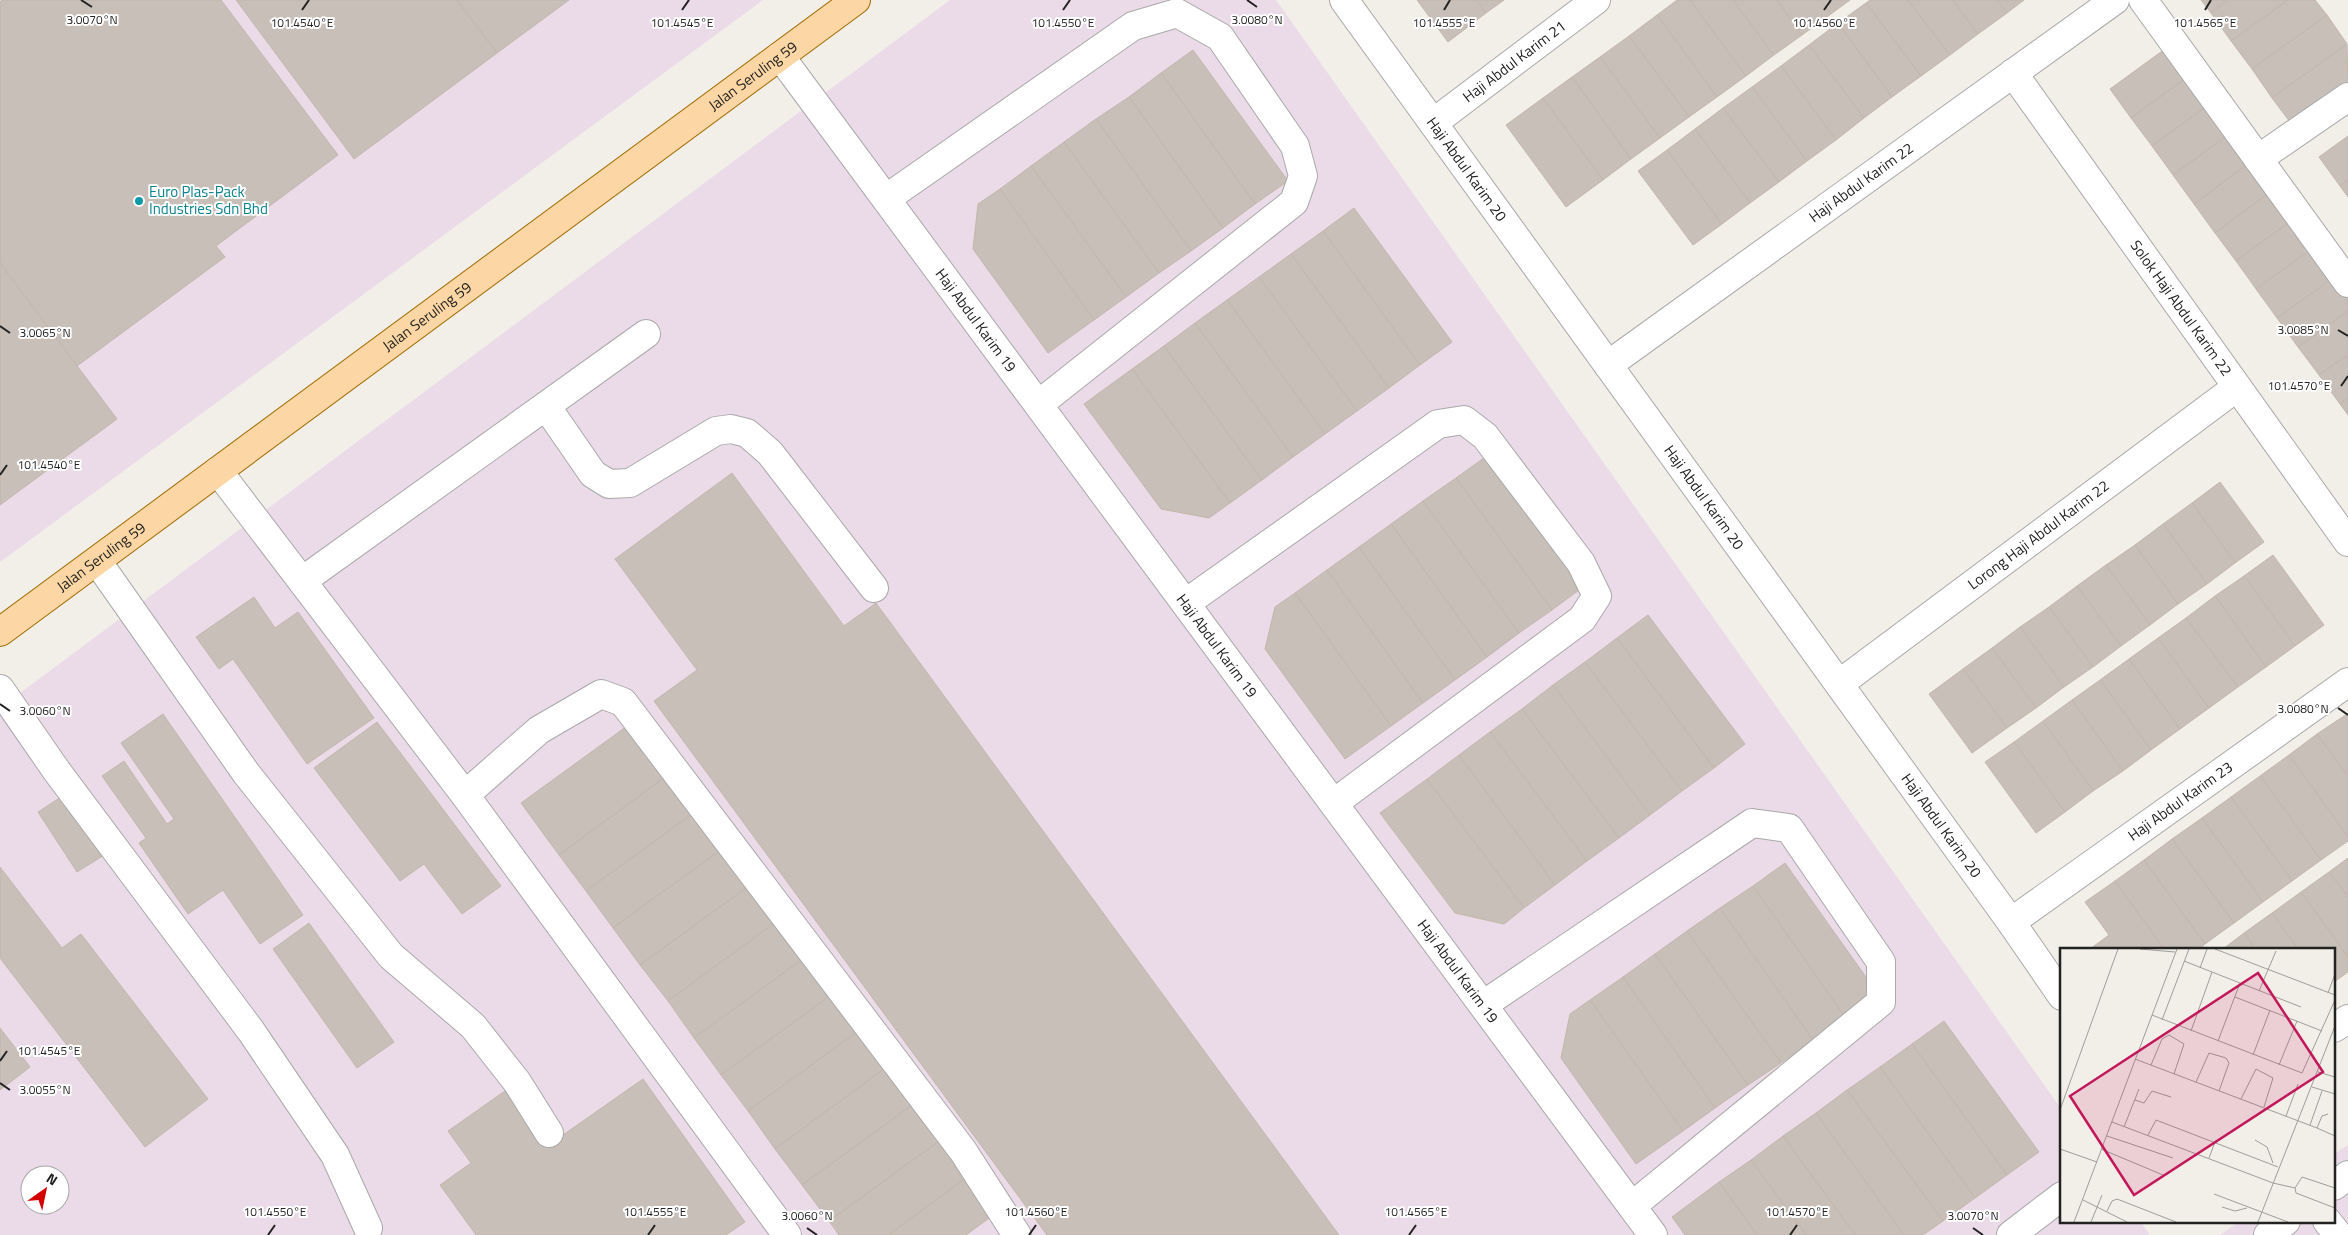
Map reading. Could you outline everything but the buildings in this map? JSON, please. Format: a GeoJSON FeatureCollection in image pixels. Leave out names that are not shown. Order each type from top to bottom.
{"type":"FeatureCollection","features":[{"type":"Feature","properties":{"kind":"main road","name":"Jalan Seruling 59"},"geometry":{"type":"LineString","coordinates":[[0,632],[856,0]]}},
{"type":"Feature","properties":{"kind":"street","name":"Haji Abdul Karim 20"},"geometry":{"type":"LineString","coordinates":[[1344,0],[2011,922],[2060,993]]}},
{"type":"Feature","properties":{"kind":"street","name":"Haji Abdul Karim 21"},"geometry":{"type":"LineString","coordinates":[[1433,123],[1596,0]]}},
{"type":"Feature","properties":{"kind":"street","name":"Haji Abdul Karim 22"},"geometry":{"type":"LineString","coordinates":[[1608,365],[2115,0]]}},
{"type":"Feature","properties":{"kind":"street"},"geometry":{"type":"LineString","coordinates":[[2143,0],[2348,283]]}},
{"type":"Feature","properties":{"kind":"street"},"geometry":{"type":"LineString","coordinates":[[887,198],[1134,26],[1177,13],[1220,37],[1295,146],[1303,176],[1294,202],[1039,404]]}},
{"type":"Feature","properties":{"kind":"street","name":"Haji Abdul Karim 19"},"geometry":{"type":"LineString","coordinates":[[780,56],[1653,1235]]}},
{"type":"Feature","properties":{"kind":"street","name":"Solok Haji Abdul Karim 22"},"geometry":{"type":"LineString","coordinates":[[2013,74],[2348,542]]}},
{"type":"Feature","properties":{"kind":"street"},"geometry":{"type":"LineString","coordinates":[[2258,160],[2348,97]]}},
{"type":"Feature","properties":{"kind":"street"},"geometry":{"type":"LineString","coordinates":[[302,581],[646,334]]}},
{"type":"Feature","properties":{"kind":"street","name":"Lorong Haji Abdul Karim 22"},"geometry":{"type":"LineString","coordinates":[[1839,684],[2237,387]]}},
{"type":"Feature","properties":{"kind":"street"},"geometry":{"type":"LineString","coordinates":[[546,406],[592,474],[609,484],[630,483],[716,431],[731,429],[747,433],[770,453],[874,588]]}},
{"type":"Feature","properties":{"kind":"street"},"geometry":{"type":"LineString","coordinates":[[1186,603],[1438,424],[1464,420],[1485,436],[1581,563],[1597,596],[1582,619],[1334,803]]}},
{"type":"Feature","properties":{"kind":"street"},"geometry":{"type":"LineString","coordinates":[[218,471],[465,795],[787,1235]]}},
{"type":"Feature","properties":{"kind":"street"},"geometry":{"type":"LineString","coordinates":[[97,560],[264,796],[391,956],[474,1026],[517,1082],[549,1133]]}},
{"type":"Feature","properties":{"kind":"street","name":"Haji Abdul Karim 23"},"geometry":{"type":"LineString","coordinates":[[2011,922],[2348,682]]}},
{"type":"Feature","properties":{"kind":"street"},"geometry":{"type":"LineString","coordinates":[[0,689],[56,770],[251,1031],[335,1155],[368,1228]]}},
{"type":"Feature","properties":{"kind":"street"},"geometry":{"type":"LineString","coordinates":[[465,795],[539,730],[571,710],[601,694],[623,702],[963,1151],[1011,1233]]}},
{"type":"Feature","properties":{"kind":"street"},"geometry":{"type":"LineString","coordinates":[[1483,1005],[1752,823],[1789,828],[1881,962],[1881,1002],[1632,1206]]}},
{"type":"Feature","properties":{"kind":"street"},"geometry":{"type":"LineString","coordinates":[[2336,1027],[2348,1019]]}},
{"type":"Feature","properties":{"kind":"street"},"geometry":{"type":"LineString","coordinates":[[2336,1184],[2348,1175]]}},
{"type":"Feature","properties":{"kind":"street"},"geometry":{"type":"LineString","coordinates":[[2011,1235],[2060,1198]]}},
{"type":"Feature","properties":{"kind":"street"},"geometry":{"type":"LineString","coordinates":[[2268,1235],[2285,1222]]}},
{"type":"Feature","properties":{"kind":"street"},"geometry":{"type":"LineString","coordinates":[[2328,1222],[2338,1235]]}},
{"type":"Feature","properties":{"kind":"shaded area"},"geometry":{"type":"Polygon","coordinates":[[[0,0],[763,0],[0,562],[0,0]]]}},
{"type":"Feature","properties":{"kind":"shaded area"},"geometry":{"type":"Polygon","coordinates":[[[950,0],[1276,0],[2060,1107],[2060,1222],[2141,1222],[2150,1235],[0,1235],[0,708],[950,0]]]}},
{"type":"Feature","properties":{"kind":"shaded area"},"geometry":{"type":"Polygon","coordinates":[[[2348,1145],[2348,1235],[2220,1235],[2239,1222],[2336,1222],[2336,1153],[2348,1145]]]}},
{"type":"Feature","properties":{"kind":"place","name":"Euro Plas-Pack Industries Sdn Bhd"},"geometry":{"type":"Point","coordinates":[139,201]}}]}
